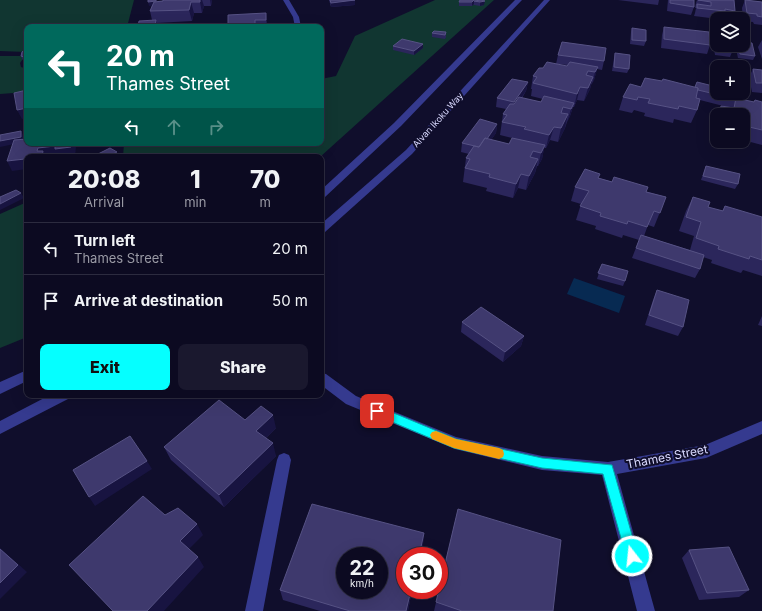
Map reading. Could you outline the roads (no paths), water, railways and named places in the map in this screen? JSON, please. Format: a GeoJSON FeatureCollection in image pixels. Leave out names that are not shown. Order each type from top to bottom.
{"type":"FeatureCollection","features":[{"type":"Feature","properties":{"kind":"street"},"geometry":{"type":"LineString","coordinates":[[286,0],[296,17],[297,24]]}},
{"type":"Feature","properties":{"kind":"street"},"geometry":{"type":"LineString","coordinates":[[324,192],[377,144],[463,59],[519,0]]}},
{"type":"Feature","properties":{"kind":"street","name":"Alvan Ikoku Way"},"geometry":{"type":"LineString","coordinates":[[324,227],[409,152],[547,0]]}},
{"type":"Feature","properties":{"kind":"street"},"geometry":{"type":"LineString","coordinates":[[0,388],[24,376]]}},
{"type":"Feature","properties":{"kind":"street","name":"Thames Street"},"geometry":{"type":"LineString","coordinates":[[324,380],[351,400],[454,444],[542,463],[608,469],[706,451],[762,426]]}},
{"type":"Feature","properties":{"kind":"street"},"geometry":{"type":"LineString","coordinates":[[0,428],[58,398]]}},
{"type":"Feature","properties":{"kind":"street"},"geometry":{"type":"LineString","coordinates":[[254,611],[284,460]]}},
{"type":"Feature","properties":{"kind":"street"},"geometry":{"type":"LineString","coordinates":[[608,469],[646,611]]}},
{"type":"Feature","properties":{"kind":"water"},"geometry":{"type":"Polygon","coordinates":[[[574,278],[625,296],[619,313],[567,294],[574,278]]]}}]}
